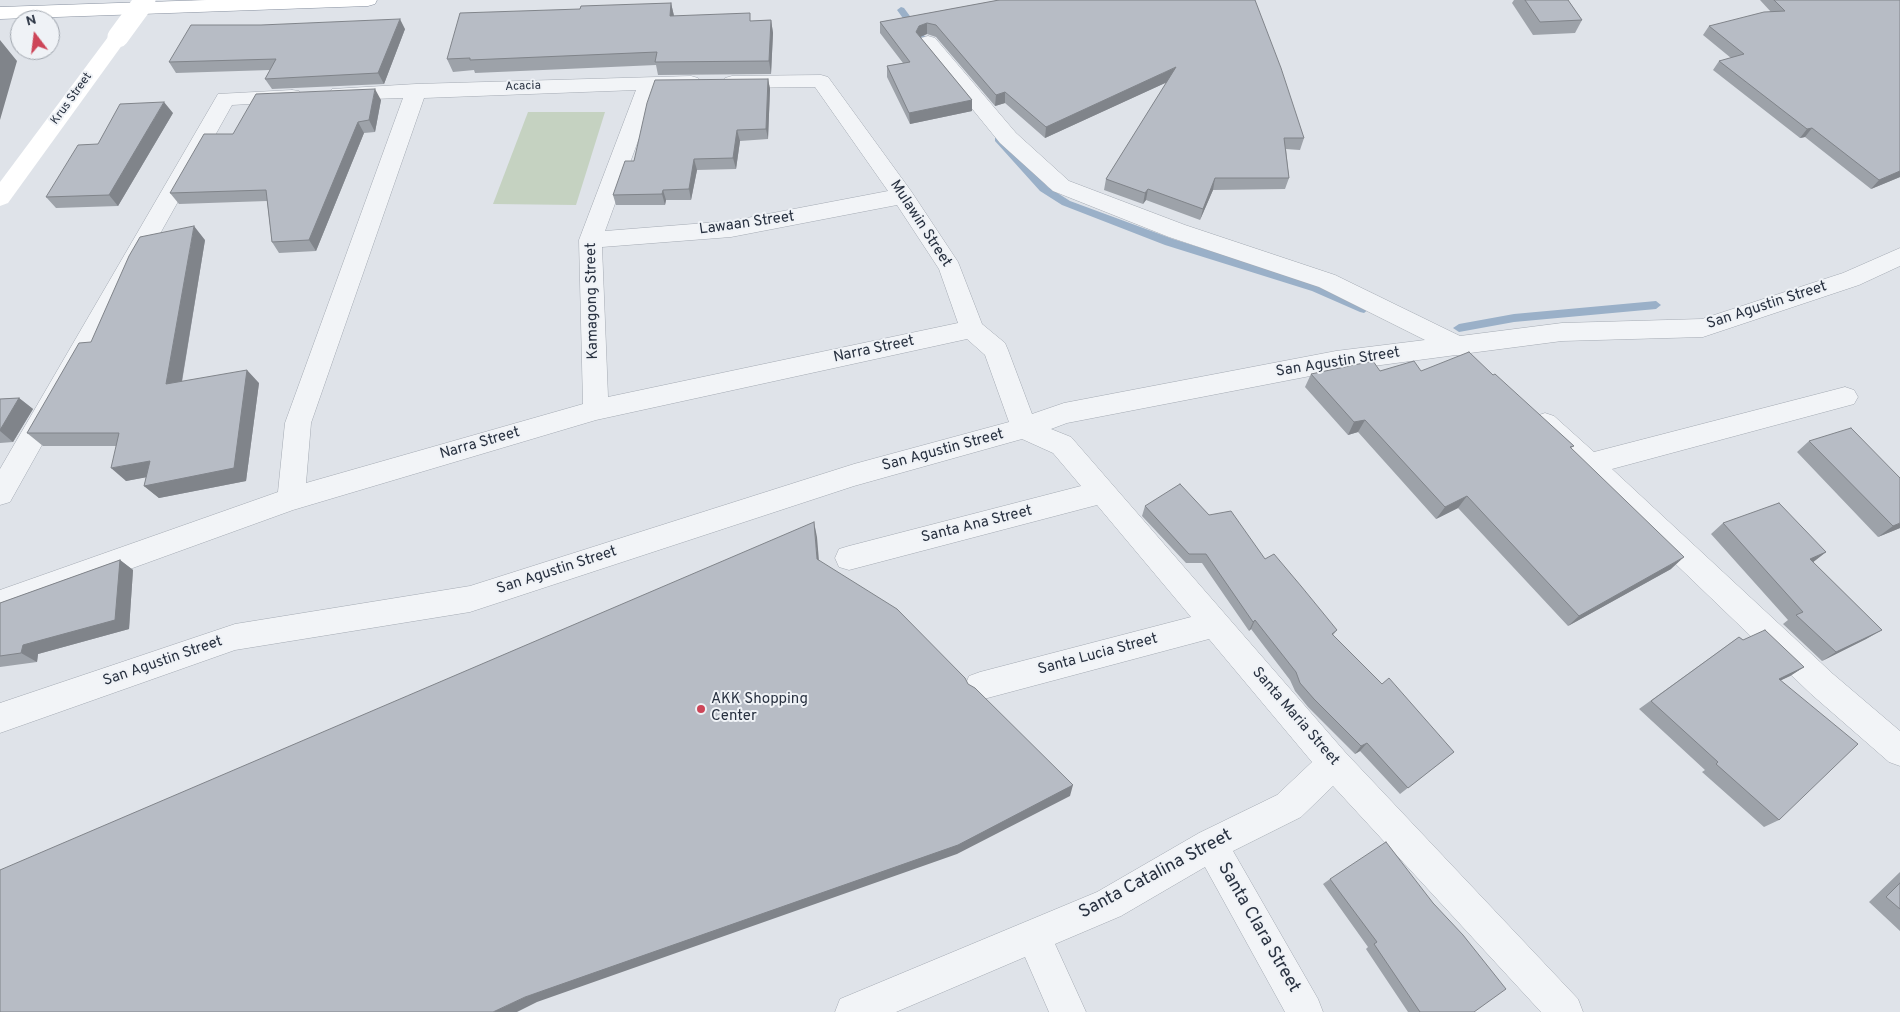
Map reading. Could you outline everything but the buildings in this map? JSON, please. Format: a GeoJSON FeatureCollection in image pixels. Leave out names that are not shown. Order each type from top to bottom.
{"type":"FeatureCollection","features":[{"type":"Feature","properties":{"kind":"main road","name":"Krus Street"},"geometry":{"type":"LineString","coordinates":[[0,198],[145,0]]}},
{"type":"Feature","properties":{"kind":"main road"},"geometry":{"type":"LineString","coordinates":[[0,13],[368,0]]}},
{"type":"Feature","properties":{"kind":"street"},"geometry":{"type":"LineString","coordinates":[[928,42],[1008,138],[1061,186],[1177,231],[1327,281],[1460,346],[1482,366]]}},
{"type":"Feature","properties":{"kind":"street","name":"Acacia"},"geometry":{"type":"LineString","coordinates":[[0,494],[225,99],[416,90],[649,83],[820,81]]}},
{"type":"Feature","properties":{"kind":"street","name":"Mulawin Street"},"geometry":{"type":"LineString","coordinates":[[820,81],[902,196],[950,268],[972,329],[996,350],[1024,428]]}},
{"type":"Feature","properties":{"kind":"street","name":"Kamagong Street"},"geometry":{"type":"LineString","coordinates":[[596,410],[591,311],[590,240],[649,83]]}},
{"type":"Feature","properties":{"kind":"street"},"geometry":{"type":"LineString","coordinates":[[291,500],[298,422],[416,90]]}},
{"type":"Feature","properties":{"kind":"street","name":"Lawaan Street"},"geometry":{"type":"LineString","coordinates":[[590,240],[731,229],[902,196]]}},
{"type":"Feature","properties":{"kind":"street","name":"San Agustin Street"},"geometry":{"type":"LineString","coordinates":[[0,718],[235,637],[470,599],[854,475],[1024,428],[1064,413],[1336,361],[1562,332],[1703,328],[1851,279],[1900,256]]}},
{"type":"Feature","properties":{"kind":"street","name":"Narra Street"},"geometry":{"type":"LineString","coordinates":[[0,603],[291,500],[596,410],[972,329]]}},
{"type":"Feature","properties":{"kind":"street"},"geometry":{"type":"LineString","coordinates":[[1590,464],[1845,397]]}},
{"type":"Feature","properties":{"kind":"street"},"geometry":{"type":"LineString","coordinates":[[1525,405],[1590,464],[1822,684],[1900,751]]}},
{"type":"Feature","properties":{"kind":"street","name":"Santa Maria Street"},"geometry":{"type":"LineString","coordinates":[[1024,428],[1062,445],[1334,763],[1565,1012]]}},
{"type":"Feature","properties":{"kind":"street","name":"Santa Ana Street"},"geometry":{"type":"LineString","coordinates":[[849,558],[1104,492]]}},
{"type":"Feature","properties":{"kind":"street","name":"Santa Lucia Street"},"geometry":{"type":"LineString","coordinates":[[980,686],[1216,624]]}},
{"type":"Feature","properties":{"kind":"street","name":"Santa Catalina Street"},"geometry":{"type":"LineString","coordinates":[[853,1012],[1110,904],[1211,845],[1289,806],[1334,763]]}},
{"type":"Feature","properties":{"kind":"street","name":"Santa Clara Street"},"geometry":{"type":"LineString","coordinates":[[1211,845],[1306,1012]]}},
{"type":"Feature","properties":{"kind":"street"},"geometry":{"type":"LineString","coordinates":[[1033,936],[1068,1012]]}},
{"type":"Feature","properties":{"kind":"green space"},"geometry":{"type":"Polygon","coordinates":[[[528,112],[605,112],[576,205],[493,204],[528,112]]]}},
{"type":"Feature","properties":{"kind":"waterway"},"geometry":{"type":"LineString","coordinates":[[901,10],[932,52]]}},
{"type":"Feature","properties":{"kind":"waterway"},"geometry":{"type":"LineString","coordinates":[[998,139],[1044,189],[1066,203],[1169,242],[1316,288],[1364,309]]}},
{"type":"Feature","properties":{"kind":"waterway"},"geometry":{"type":"LineString","coordinates":[[1459,328],[1514,318],[1656,305]]}},
{"type":"Feature","properties":{"kind":"place","name":"AKK Shopping Center"},"geometry":{"type":"Point","coordinates":[701,709]}}]}
